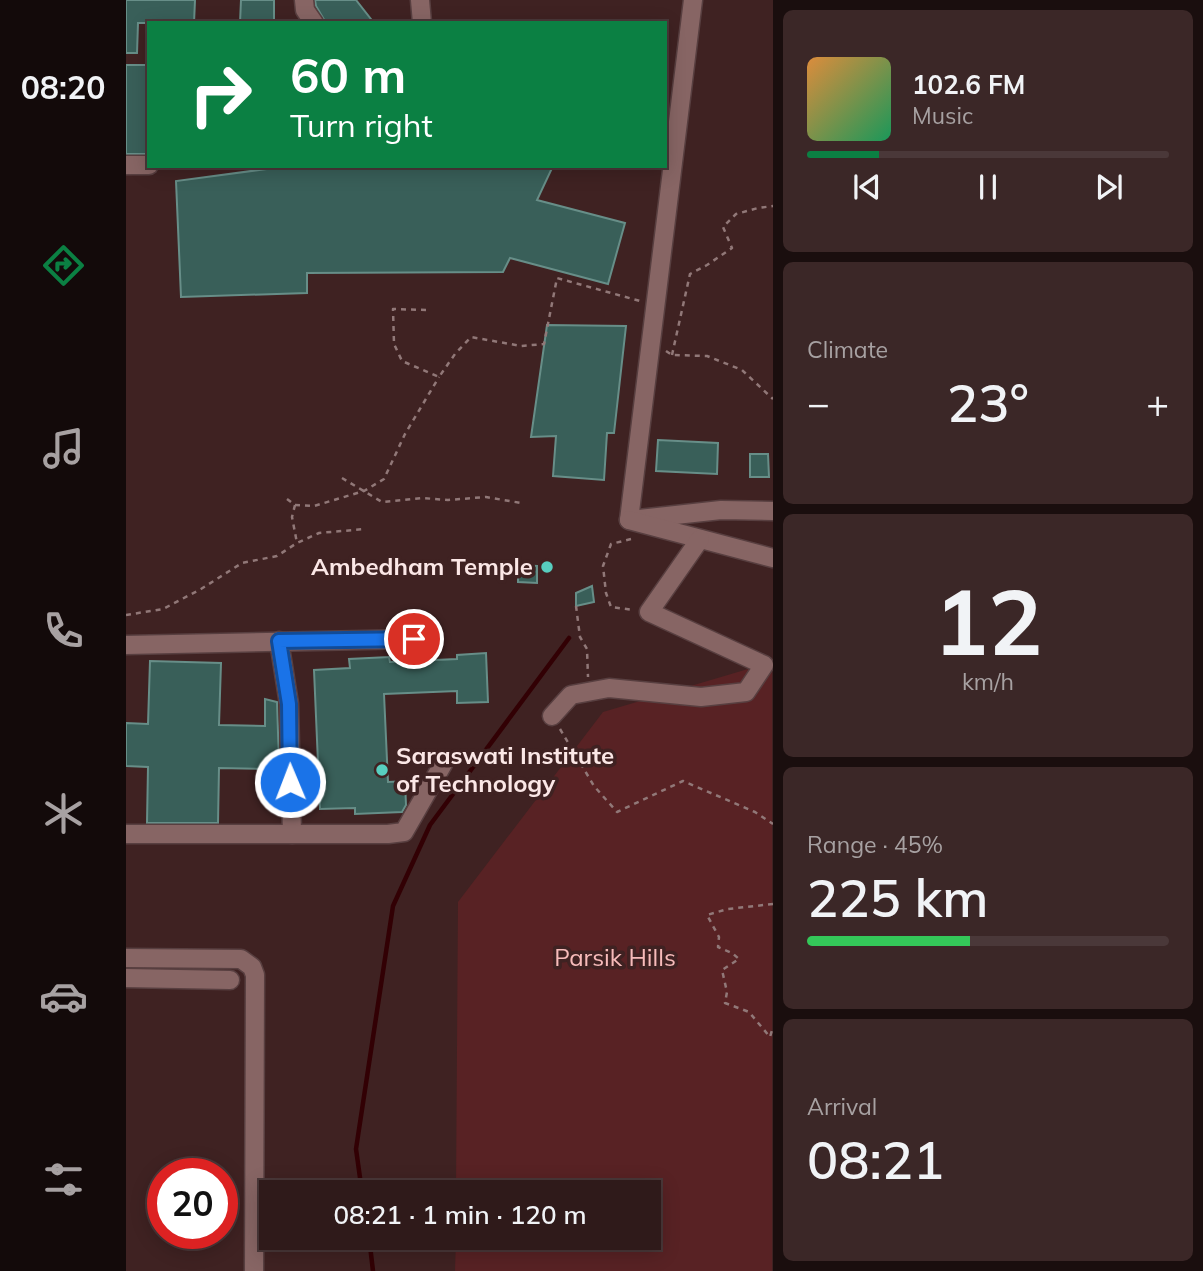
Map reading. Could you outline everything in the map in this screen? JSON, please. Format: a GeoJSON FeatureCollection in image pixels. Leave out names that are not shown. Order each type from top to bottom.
{"type":"FeatureCollection","features":[{"type":"Feature","properties":{"kind":"street"},"geometry":{"type":"LineString","coordinates":[[304,0],[305,10],[313,21]]}},
{"type":"Feature","properties":{"kind":"street"},"geometry":{"type":"LineString","coordinates":[[420,0],[422,21]]}},
{"type":"Feature","properties":{"kind":"street"},"geometry":{"type":"LineString","coordinates":[[629,520],[693,0]]}},
{"type":"Feature","properties":{"kind":"street"},"geometry":{"type":"LineString","coordinates":[[126,164],[147,164]]}},
{"type":"Feature","properties":{"kind":"street"},"geometry":{"type":"LineString","coordinates":[[629,520],[721,510],[772,510]]}},
{"type":"Feature","properties":{"kind":"street"},"geometry":{"type":"LineString","coordinates":[[629,520],[772,558]]}},
{"type":"Feature","properties":{"kind":"street"},"geometry":{"type":"LineString","coordinates":[[552,716],[571,695],[610,688],[701,697],[746,692],[764,665],[649,612],[700,539]]}},
{"type":"Feature","properties":{"kind":"street"},"geometry":{"type":"LineString","coordinates":[[126,645],[414,639]]}},
{"type":"Feature","properties":{"kind":"street"},"geometry":{"type":"LineString","coordinates":[[279,641],[289,704],[292,834]]}},
{"type":"Feature","properties":{"kind":"street"},"geometry":{"type":"LineString","coordinates":[[126,834],[388,835],[404,832],[443,764]]}},
{"type":"Feature","properties":{"kind":"street"},"geometry":{"type":"LineString","coordinates":[[126,958],[241,959],[252,967],[254,1271]]}},
{"type":"Feature","properties":{"kind":"street"},"geometry":{"type":"LineString","coordinates":[[126,978],[230,980]]}},
{"type":"Feature","properties":{"kind":"path"},"geometry":{"type":"LineString","coordinates":[[672,355],[690,274],[732,248],[723,226],[736,214],[772,206]]}},
{"type":"Feature","properties":{"kind":"path"},"geometry":{"type":"LineString","coordinates":[[286,499],[295,505],[314,506],[364,491],[384,479],[405,434],[439,377],[471,337],[521,346],[544,344],[557,278],[655,305]]}},
{"type":"Feature","properties":{"kind":"path"},"geometry":{"type":"LineString","coordinates":[[426,310],[393,309],[394,344],[402,361],[439,377]]}},
{"type":"Feature","properties":{"kind":"path"},"geometry":{"type":"LineString","coordinates":[[651,343],[672,355],[707,356],[742,370],[772,399]]}},
{"type":"Feature","properties":{"kind":"path"},"geometry":{"type":"LineString","coordinates":[[342,478],[382,502],[486,497],[520,503]]}},
{"type":"Feature","properties":{"kind":"path"},"geometry":{"type":"LineString","coordinates":[[295,505],[292,517],[297,543]]}},
{"type":"Feature","properties":{"kind":"path"},"geometry":{"type":"LineString","coordinates":[[126,615],[163,609],[242,563],[277,556],[319,533],[365,529]]}},
{"type":"Feature","properties":{"kind":"path"},"geometry":{"type":"LineString","coordinates":[[631,539],[611,544],[603,566],[606,593],[611,607],[649,612]]}},
{"type":"Feature","properties":{"kind":"path"},"geometry":{"type":"LineString","coordinates":[[576,606],[579,637],[587,649],[587,692]]}},
{"type":"Feature","properties":{"kind":"path"},"geometry":{"type":"LineString","coordinates":[[552,716],[594,786],[617,812],[684,781],[755,812],[772,824]]}},
{"type":"Feature","properties":{"kind":"path"},"geometry":{"type":"LineString","coordinates":[[772,904],[728,909],[707,915],[719,937],[718,947],[739,959],[722,970],[727,992],[724,1003],[749,1012],[769,1037],[772,1027]]}},
{"type":"Feature","properties":{"kind":"green space","name":"Parsik Hills"},"geometry":{"type":"Polygon","coordinates":[[[772,662],[772,1271],[455,1271],[456,1250],[661,1250],[661,1180],[456,1180],[458,902],[603,712],[772,662]]]}},
{"type":"Feature","properties":{"kind":"building"},"geometry":{"type":"Polygon","coordinates":[[[126,0],[195,0],[194,21],[138,23],[137,53],[126,53],[126,0]]]}},
{"type":"Feature","properties":{"kind":"building"},"geometry":{"type":"Polygon","coordinates":[[[241,0],[274,0],[274,21],[240,21],[241,0]]]}},
{"type":"Feature","properties":{"kind":"building"},"geometry":{"type":"Polygon","coordinates":[[[315,0],[356,0],[372,21],[325,21],[315,0]]]}},
{"type":"Feature","properties":{"kind":"building"},"geometry":{"type":"Polygon","coordinates":[[[126,65],[147,65],[147,154],[126,154],[126,65]]]}},
{"type":"Feature","properties":{"kind":"building"},"geometry":{"type":"Polygon","coordinates":[[[274,168],[552,168],[537,200],[625,223],[608,284],[510,258],[503,272],[307,273],[307,293],[181,297],[176,181],[274,168]]]}},
{"type":"Feature","properties":{"kind":"building"},"geometry":{"type":"Polygon","coordinates":[[[547,325],[626,326],[614,433],[607,433],[604,480],[553,476],[556,436],[531,437],[547,325]]]}},
{"type":"Feature","properties":{"kind":"building"},"geometry":{"type":"Polygon","coordinates":[[[658,440],[718,443],[717,474],[656,471],[658,440]]]}},
{"type":"Feature","properties":{"kind":"building"},"geometry":{"type":"Polygon","coordinates":[[[750,454],[768,454],[769,477],[750,477],[750,454]]]}},
{"type":"Feature","properties":{"kind":"building"},"geometry":{"type":"Polygon","coordinates":[[[518,565],[537,566],[537,583],[518,582],[518,565]]]}},
{"type":"Feature","properties":{"kind":"building"},"geometry":{"type":"Polygon","coordinates":[[[592,586],[594,602],[576,606],[576,593],[592,586]]]}},
{"type":"Feature","properties":{"kind":"building"},"geometry":{"type":"Polygon","coordinates":[[[486,653],[488,702],[457,703],[457,691],[384,694],[388,782],[405,781],[406,805],[402,812],[355,814],[355,808],[320,809],[314,670],[350,668],[349,659],[389,657],[390,662],[457,659],[457,655],[486,653]]]}},
{"type":"Feature","properties":{"kind":"building"},"geometry":{"type":"Polygon","coordinates":[[[150,661],[221,663],[219,725],[265,726],[265,699],[277,702],[280,794],[266,794],[266,769],[219,768],[218,823],[147,823],[148,767],[126,766],[126,723],[148,724],[150,661]]]}},
{"type":"Feature","properties":{"kind":"waterway"},"geometry":{"type":"LineString","coordinates":[[360,1180],[356,1149],[393,906],[430,825],[569,638]]}},
{"type":"Feature","properties":{"kind":"waterway"},"geometry":{"type":"LineString","coordinates":[[371,1250],[373,1271]]}},
{"type":"Feature","properties":{"kind":"place","name":"Ambedham Temple"},"geometry":{"type":"Point","coordinates":[547,567]}},
{"type":"Feature","properties":{"kind":"place","name":"Saraswati Institute of Technology"},"geometry":{"type":"Point","coordinates":[382,770]}},
{"type":"Feature","properties":{"kind":"route"},"geometry":{"type":"LineString","coordinates":[[290,782],[289,704],[279,641],[414,639]]}}]}
